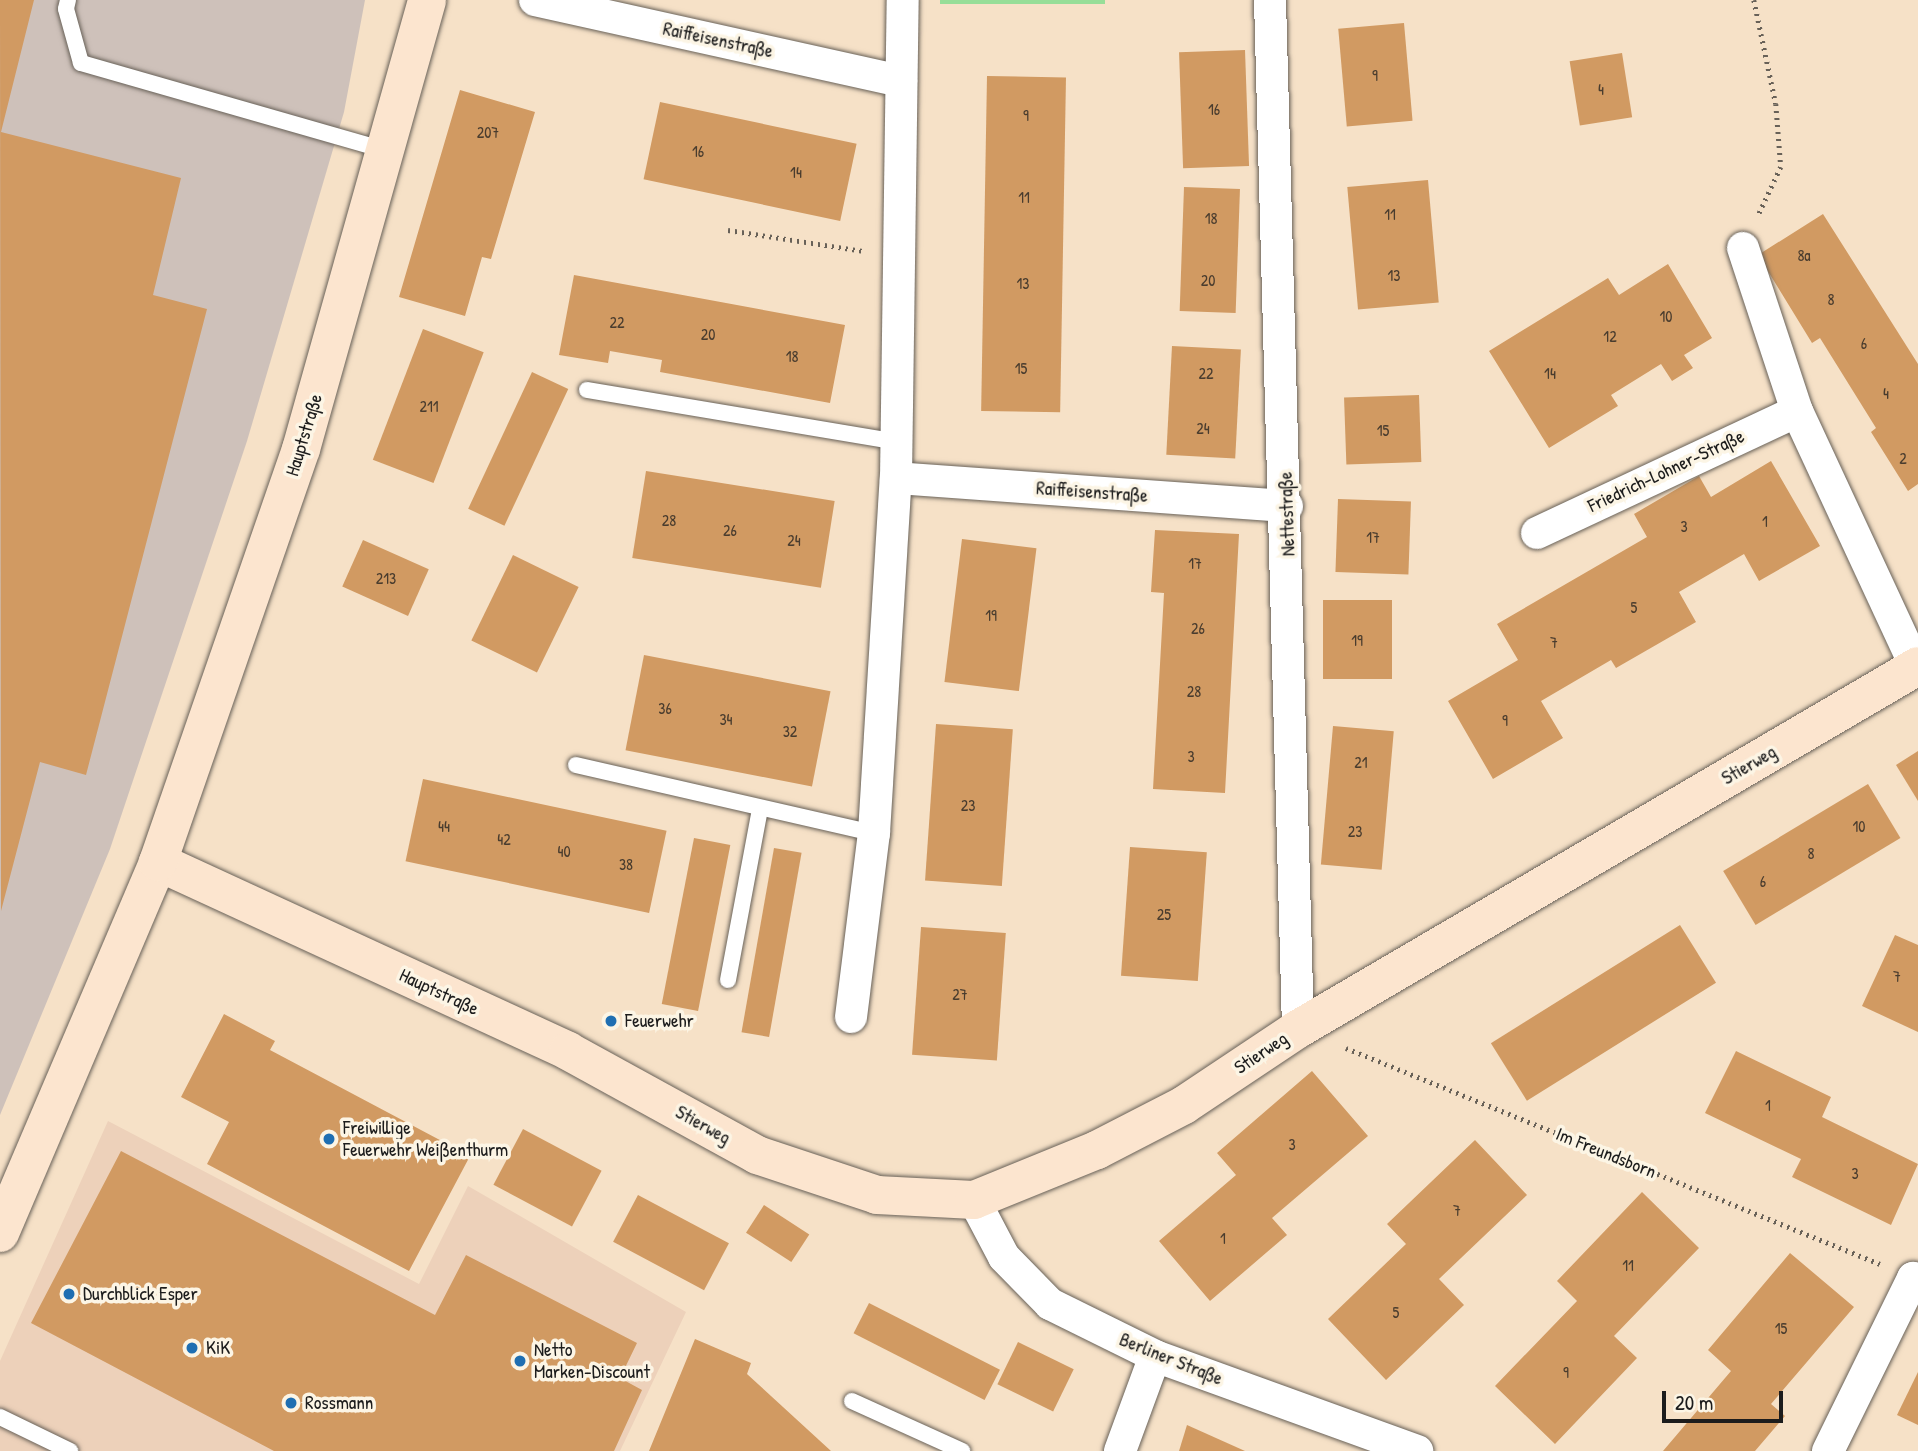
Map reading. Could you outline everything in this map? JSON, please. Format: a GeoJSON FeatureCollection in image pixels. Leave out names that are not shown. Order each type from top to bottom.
{"type":"FeatureCollection","features":[{"type":"Feature","properties":{"kind":"street","name":"Hauptstraße"},"geometry":{"type":"LineString","coordinates":[[0,1233],[158,862],[301,449],[427,0]]}},
{"type":"Feature","properties":{"kind":"street","name":"Raiffeisenstraße"},"geometry":{"type":"LineString","coordinates":[[535,0],[901,81]]}},
{"type":"Feature","properties":{"kind":"street"},"geometry":{"type":"LineString","coordinates":[[850,1017],[874,833],[896,478],[903,0]]}},
{"type":"Feature","properties":{"kind":"street","name":"Nettestraße"},"geometry":{"type":"LineString","coordinates":[[1270,0],[1287,506],[1298,1029]]}},
{"type":"Feature","properties":{"kind":"street"},"geometry":{"type":"LineString","coordinates":[[1743,248],[1797,411],[1917,666]]}},
{"type":"Feature","properties":{"kind":"street","name":"Friedrich-Lohner-Straße"},"geometry":{"type":"LineString","coordinates":[[1536,533],[1797,411]]}},
{"type":"Feature","properties":{"kind":"street","name":"Raiffeisenstraße"},"geometry":{"type":"LineString","coordinates":[[896,478],[1287,506]]}},
{"type":"Feature","properties":{"kind":"street","name":"Stierweg"},"geometry":{"type":"LineString","coordinates":[[568,1051],[757,1154],[877,1195],[974,1200],[1097,1150],[1184,1105],[1298,1029],[1917,666]]}},
{"type":"Feature","properties":{"kind":"street","name":"Hauptstraße"},"geometry":{"type":"LineString","coordinates":[[158,862],[568,1051]]}},
{"type":"Feature","properties":{"kind":"street","name":"Berliner Straße"},"geometry":{"type":"LineString","coordinates":[[974,1200],[1004,1257],[1050,1304],[1155,1356],[1417,1451]]}},
{"type":"Feature","properties":{"kind":"street"},"geometry":{"type":"LineString","coordinates":[[1828,1451],[1916,1275]]}},
{"type":"Feature","properties":{"kind":"street"},"geometry":{"type":"LineString","coordinates":[[1120,1451],[1155,1356]]}},
{"type":"Feature","properties":{"kind":"lane"},"geometry":{"type":"LineString","coordinates":[[68,0],[66,9],[81,63],[385,150]]}},
{"type":"Feature","properties":{"kind":"lane"},"geometry":{"type":"LineString","coordinates":[[587,390],[897,442]]}},
{"type":"Feature","properties":{"kind":"lane"},"geometry":{"type":"LineString","coordinates":[[576,765],[874,833]]}},
{"type":"Feature","properties":{"kind":"lane"},"geometry":{"type":"LineString","coordinates":[[728,981],[760,809]]}},
{"type":"Feature","properties":{"kind":"lane"},"geometry":{"type":"LineString","coordinates":[[852,1401],[962,1451]]}},
{"type":"Feature","properties":{"kind":"lane"},"geometry":{"type":"LineString","coordinates":[[0,1417],[70,1451]]}},
{"type":"Feature","properties":{"kind":"path"},"geometry":{"type":"LineString","coordinates":[[1743,248],[1781,167],[1776,104],[1754,0]]}},
{"type":"Feature","properties":{"kind":"path"},"geometry":{"type":"LineString","coordinates":[[728,230],[899,256]]}},
{"type":"Feature","properties":{"kind":"path","name":"Im Freundsborn"},"geometry":{"type":"LineString","coordinates":[[1298,1029],[1916,1275]]}},
{"type":"Feature","properties":{"kind":"shaded area"},"geometry":{"type":"Polygon","coordinates":[[[0,0],[365,0],[344,112],[247,441],[110,849],[0,1115],[0,0]]]}},
{"type":"Feature","properties":{"kind":"shaded area"},"geometry":{"type":"Polygon","coordinates":[[[108,1121],[419,1284],[468,1186],[686,1312],[620,1451],[0,1451],[0,1361],[108,1121]]]}},
{"type":"Feature","properties":{"kind":"green space"},"geometry":{"type":"Polygon","coordinates":[[[940,0],[1105,0],[1105,4],[940,4],[940,0]]]}},
{"type":"Feature","properties":{"kind":"building"},"geometry":{"type":"Polygon","coordinates":[[[0,0],[34,0],[1,132],[181,178],[153,295],[207,309],[86,775],[40,762],[1,911],[0,0]]]}},
{"type":"Feature","properties":{"kind":"building"},"geometry":{"type":"Polygon","coordinates":[[[1404,23],[1413,121],[1347,126],[1338,29],[1404,23]]]}},
{"type":"Feature","properties":{"kind":"building"},"geometry":{"type":"Polygon","coordinates":[[[1245,50],[1249,166],[1183,168],[1179,52],[1245,50]]]}},
{"type":"Feature","properties":{"kind":"building"},"geometry":{"type":"Polygon","coordinates":[[[1622,53],[1632,117],[1580,125],[1570,61],[1622,53]]]}},
{"type":"Feature","properties":{"kind":"building"},"geometry":{"type":"Polygon","coordinates":[[[987,76],[1066,77],[1060,412],[981,411],[987,76]]]}},
{"type":"Feature","properties":{"kind":"building"},"geometry":{"type":"Polygon","coordinates":[[[460,90],[535,112],[491,259],[482,257],[465,316],[399,297],[460,90]]]}},
{"type":"Feature","properties":{"kind":"building"},"geometry":{"type":"Polygon","coordinates":[[[660,102],[857,144],[840,221],[644,179],[660,102]]]}},
{"type":"Feature","properties":{"kind":"building"},"geometry":{"type":"Polygon","coordinates":[[[1428,180],[1439,303],[1358,310],[1347,187],[1428,180]]]}},
{"type":"Feature","properties":{"kind":"building"},"geometry":{"type":"Polygon","coordinates":[[[1184,187],[1240,189],[1236,313],[1180,311],[1184,187]]]}},
{"type":"Feature","properties":{"kind":"building"},"geometry":{"type":"Polygon","coordinates":[[[1823,214],[1918,364],[1918,484],[1908,491],[1871,432],[1876,428],[1820,338],[1812,343],[1758,255],[1823,214]]]}},
{"type":"Feature","properties":{"kind":"building"},"geometry":{"type":"Polygon","coordinates":[[[1668,264],[1712,338],[1684,355],[1693,368],[1672,381],[1661,364],[1611,395],[1618,406],[1549,448],[1489,351],[1608,278],[1619,295],[1668,264]]]}},
{"type":"Feature","properties":{"kind":"building"},"geometry":{"type":"Polygon","coordinates":[[[574,275],[845,325],[830,403],[660,372],[662,360],[610,351],[608,363],[559,355],[574,275]]]}},
{"type":"Feature","properties":{"kind":"building"},"geometry":{"type":"Polygon","coordinates":[[[423,329],[484,352],[434,483],[373,460],[423,329]]]}},
{"type":"Feature","properties":{"kind":"building"},"geometry":{"type":"Polygon","coordinates":[[[1172,346],[1241,350],[1235,458],[1166,455],[1172,346]]]}},
{"type":"Feature","properties":{"kind":"building"},"geometry":{"type":"Polygon","coordinates":[[[532,372],[568,389],[504,526],[468,509],[532,372]]]}},
{"type":"Feature","properties":{"kind":"building"},"geometry":{"type":"Polygon","coordinates":[[[1419,395],[1421,462],[1346,465],[1344,398],[1419,395]]]}},
{"type":"Feature","properties":{"kind":"building"},"geometry":{"type":"Polygon","coordinates":[[[1771,461],[1820,546],[1759,581],[1744,554],[1679,592],[1696,622],[1616,668],[1611,660],[1541,701],[1563,738],[1493,779],[1448,701],[1518,660],[1497,624],[1647,537],[1634,514],[1699,476],[1711,497],[1771,461]]]}},
{"type":"Feature","properties":{"kind":"building"},"geometry":{"type":"Polygon","coordinates":[[[646,471],[835,501],[821,588],[632,558],[646,471]]]}},
{"type":"Feature","properties":{"kind":"building"},"geometry":{"type":"Polygon","coordinates":[[[1338,499],[1411,502],[1408,575],[1335,572],[1338,499]]]}},
{"type":"Feature","properties":{"kind":"building"},"geometry":{"type":"Polygon","coordinates":[[[1155,530],[1239,534],[1225,793],[1153,789],[1164,593],[1151,592],[1155,530]]]}},
{"type":"Feature","properties":{"kind":"building"},"geometry":{"type":"Polygon","coordinates":[[[962,539],[1036,548],[1019,691],[944,682],[962,539]]]}},
{"type":"Feature","properties":{"kind":"building"},"geometry":{"type":"Polygon","coordinates":[[[363,540],[429,569],[408,616],[342,587],[363,540]]]}},
{"type":"Feature","properties":{"kind":"building"},"geometry":{"type":"Polygon","coordinates":[[[513,555],[579,587],[537,672],[471,640],[513,555]]]}},
{"type":"Feature","properties":{"kind":"building"},"geometry":{"type":"Polygon","coordinates":[[[1323,600],[1392,600],[1392,679],[1323,679],[1323,600]]]}},
{"type":"Feature","properties":{"kind":"building"},"geometry":{"type":"Polygon","coordinates":[[[644,655],[831,691],[812,786],[625,750],[644,655]]]}},
{"type":"Feature","properties":{"kind":"building"},"geometry":{"type":"Polygon","coordinates":[[[936,724],[1013,729],[1002,886],[925,881],[936,724]]]}},
{"type":"Feature","properties":{"kind":"building"},"geometry":{"type":"Polygon","coordinates":[[[1333,726],[1394,731],[1382,870],[1321,864],[1333,726]]]}},
{"type":"Feature","properties":{"kind":"building"},"geometry":{"type":"Polygon","coordinates":[[[1918,751],[1918,801],[1896,765],[1918,751]]]}},
{"type":"Feature","properties":{"kind":"building"},"geometry":{"type":"Polygon","coordinates":[[[423,779],[667,831],[649,913],[406,861],[423,779]]]}},
{"type":"Feature","properties":{"kind":"building"},"geometry":{"type":"Polygon","coordinates":[[[1868,784],[1900,838],[1756,925],[1723,871],[1868,784]]]}},
{"type":"Feature","properties":{"kind":"building"},"geometry":{"type":"Polygon","coordinates":[[[694,838],[730,845],[698,1011],[662,1004],[694,838]]]}},
{"type":"Feature","properties":{"kind":"building"},"geometry":{"type":"Polygon","coordinates":[[[1130,847],[1207,852],[1198,981],[1121,976],[1130,847]]]}},
{"type":"Feature","properties":{"kind":"building"},"geometry":{"type":"Polygon","coordinates":[[[774,848],[802,853],[769,1037],[742,1032],[774,848]]]}},
{"type":"Feature","properties":{"kind":"building"},"geometry":{"type":"Polygon","coordinates":[[[1680,925],[1716,983],[1527,1101],[1491,1043],[1680,925]]]}},
{"type":"Feature","properties":{"kind":"building"},"geometry":{"type":"Polygon","coordinates":[[[921,927],[1006,933],[997,1061],[912,1055],[921,927]]]}},
{"type":"Feature","properties":{"kind":"building"},"geometry":{"type":"Polygon","coordinates":[[[1895,935],[1918,945],[1918,1032],[1862,1006],[1895,935]]]}},
{"type":"Feature","properties":{"kind":"building","name":"Freiwillige Feuerwehr Weißenthurm"},"geometry":{"type":"Polygon","coordinates":[[[224,1014],[275,1041],[270,1050],[470,1156],[409,1271],[207,1164],[229,1122],[181,1097],[224,1014]]]}},
{"type":"Feature","properties":{"kind":"building"},"geometry":{"type":"Polygon","coordinates":[[[1736,1051],[1831,1097],[1822,1117],[1918,1164],[1891,1225],[1792,1177],[1801,1159],[1705,1113],[1736,1051]]]}},
{"type":"Feature","properties":{"kind":"building"},"geometry":{"type":"Polygon","coordinates":[[[1312,1071],[1368,1136],[1272,1218],[1287,1235],[1210,1301],[1159,1241],[1236,1175],[1217,1153],[1312,1071]]]}},
{"type":"Feature","properties":{"kind":"building"},"geometry":{"type":"Polygon","coordinates":[[[523,1129],[602,1171],[572,1226],[493,1185],[523,1129]]]}},
{"type":"Feature","properties":{"kind":"building"},"geometry":{"type":"Polygon","coordinates":[[[1475,1140],[1527,1195],[1439,1279],[1464,1305],[1386,1380],[1328,1319],[1406,1244],[1387,1224],[1475,1140]]]}},
{"type":"Feature","properties":{"kind":"building"},"geometry":{"type":"Polygon","coordinates":[[[121,1151],[435,1315],[466,1255],[637,1343],[620,1378],[642,1390],[614,1451],[274,1451],[31,1323],[121,1151]]]}},
{"type":"Feature","properties":{"kind":"building"},"geometry":{"type":"Polygon","coordinates":[[[1642,1192],[1699,1248],[1614,1336],[1637,1358],[1555,1444],[1495,1386],[1577,1301],[1557,1281],[1642,1192]]]}},
{"type":"Feature","properties":{"kind":"building"},"geometry":{"type":"Polygon","coordinates":[[[638,1195],[729,1243],[704,1290],[613,1242],[638,1195]]]}},
{"type":"Feature","properties":{"kind":"building"},"geometry":{"type":"Polygon","coordinates":[[[764,1205],[809,1234],[791,1262],[746,1233],[764,1205]]]}},
{"type":"Feature","properties":{"kind":"building"},"geometry":{"type":"Polygon","coordinates":[[[1790,1253],[1854,1307],[1771,1404],[1785,1416],[1755,1451],[1663,1451],[1731,1371],[1708,1350],[1790,1253]]]}},
{"type":"Feature","properties":{"kind":"building"},"geometry":{"type":"Polygon","coordinates":[[[869,1303],[1000,1370],[985,1400],[854,1333],[869,1303]]]}},
{"type":"Feature","properties":{"kind":"building"},"geometry":{"type":"Polygon","coordinates":[[[695,1339],[751,1363],[747,1374],[831,1451],[649,1451],[695,1339]]]}},
{"type":"Feature","properties":{"kind":"building"},"geometry":{"type":"Polygon","coordinates":[[[1018,1342],[1074,1369],[1053,1411],[997,1384],[1018,1342]]]}},
{"type":"Feature","properties":{"kind":"building"},"geometry":{"type":"Polygon","coordinates":[[[1918,1372],[1918,1425],[1897,1415],[1918,1372]]]}},
{"type":"Feature","properties":{"kind":"building"},"geometry":{"type":"Polygon","coordinates":[[[1187,1425],[1245,1451],[1179,1451],[1187,1425]]]}},
{"type":"Feature","properties":{"kind":"place","name":"Feuerwehr"},"geometry":{"type":"Point","coordinates":[611,1021]}},
{"type":"Feature","properties":{"kind":"place","name":"Freiwillige Feuerwehr Weißenthurm"},"geometry":{"type":"Point","coordinates":[329,1139]}},
{"type":"Feature","properties":{"kind":"place","name":"Durchblick Esper"},"geometry":{"type":"Point","coordinates":[69,1294]}},
{"type":"Feature","properties":{"kind":"place","name":"KiK"},"geometry":{"type":"Point","coordinates":[192,1348]}},
{"type":"Feature","properties":{"kind":"place","name":"Netto Marken-Discount"},"geometry":{"type":"Point","coordinates":[520,1361]}},
{"type":"Feature","properties":{"kind":"place","name":"Rossmann"},"geometry":{"type":"Point","coordinates":[291,1403]}}]}
